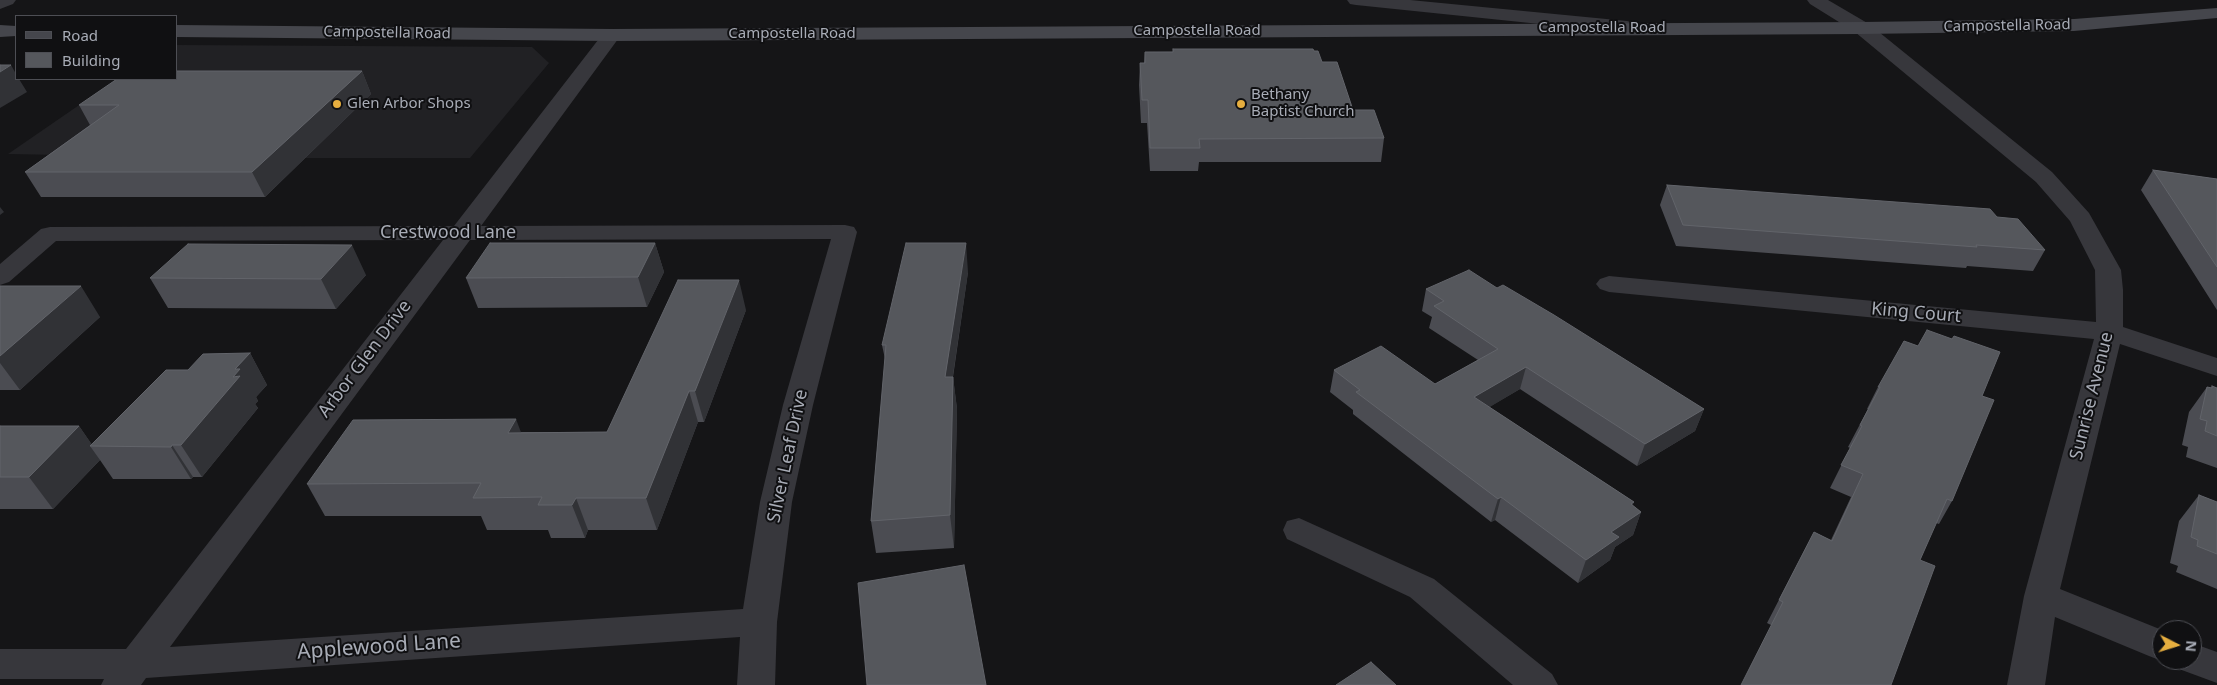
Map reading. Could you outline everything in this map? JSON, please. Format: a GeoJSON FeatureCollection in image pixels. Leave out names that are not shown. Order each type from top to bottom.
{"type":"FeatureCollection","features":[{"type":"Feature","properties":{"kind":"main road","name":"Campostella Road"},"geometry":{"type":"LineString","coordinates":[[178,31],[612,35],[1862,28],[2074,25],[2217,13]]}},
{"type":"Feature","properties":{"kind":"main road"},"geometry":{"type":"LineString","coordinates":[[0,31],[15,31]]}},
{"type":"Feature","properties":{"kind":"street"},"geometry":{"type":"LineString","coordinates":[[0,4],[7,0]]}},
{"type":"Feature","properties":{"kind":"street"},"geometry":{"type":"LineString","coordinates":[[1356,0],[1633,28]]}},
{"type":"Feature","properties":{"kind":"street","name":"Sunrise Avenue"},"geometry":{"type":"LineString","coordinates":[[1816,0],[1862,28],[2044,177],[2081,218],[2108,270],[2110,290],[2109,332],[2041,596],[2026,685]]}},
{"type":"Feature","properties":{"kind":"street","name":"Arbor Glen Drive"},"geometry":{"type":"LineString","coordinates":[[127,674],[612,35]]}},
{"type":"Feature","properties":{"kind":"street","name":"Crestwood Lane"},"geometry":{"type":"LineString","coordinates":[[0,276],[50,234],[845,232]]}},
{"type":"Feature","properties":{"kind":"street","name":"Silver Leaf Drive"},"geometry":{"type":"LineString","coordinates":[[756,685],[758,622],[776,502],[798,405],[845,232]]}},
{"type":"Feature","properties":{"kind":"street","name":"King Court"},"geometry":{"type":"LineString","coordinates":[[1609,284],[2109,332],[2217,367]]}},
{"type":"Feature","properties":{"kind":"street"},"geometry":{"type":"LineString","coordinates":[[1298,530],[1422,588],[1539,685]]}},
{"type":"Feature","properties":{"kind":"street"},"geometry":{"type":"LineString","coordinates":[[2041,596],[2152,642]]}},
{"type":"Feature","properties":{"kind":"street","name":"Applewood Lane"},"geometry":{"type":"LineString","coordinates":[[0,664],[127,674],[758,622]]}},
{"type":"Feature","properties":{"kind":"street"},"geometry":{"type":"LineString","coordinates":[[2202,662],[2217,668]]}},
{"type":"Feature","properties":{"kind":"shaded area"},"geometry":{"type":"Polygon","coordinates":[[[178,45],[532,47],[549,63],[470,158],[227,158],[8,154],[116,80],[178,80],[178,45]]]}},
{"type":"Feature","properties":{"kind":"building","name":"Bethany Baptist Church"},"geometry":{"type":"Polygon","coordinates":[[[1173,49],[1313,49],[1318,51],[1322,62],[1337,62],[1353,110],[1374,110],[1384,138],[1199,139],[1200,148],[1150,148],[1148,100],[1142,100],[1140,63],[1145,63],[1145,52],[1173,52],[1173,49]]]}},
{"type":"Feature","properties":{"kind":"building"},"geometry":{"type":"Polygon","coordinates":[[[0,65],[11,65],[0,72],[0,65]]]}},
{"type":"Feature","properties":{"kind":"building"},"geometry":{"type":"Polygon","coordinates":[[[178,71],[362,71],[252,172],[25,172],[119,105],[79,105],[116,80],[178,80],[178,71]]]}},
{"type":"Feature","properties":{"kind":"building"},"geometry":{"type":"Polygon","coordinates":[[[2153,170],[2217,179],[2217,267],[2153,170]]]}},
{"type":"Feature","properties":{"kind":"building"},"geometry":{"type":"Polygon","coordinates":[[[1667,185],[1990,209],[1997,217],[2018,219],[2045,250],[1976,245],[1977,247],[1683,225],[1667,185]]]}},
{"type":"Feature","properties":{"kind":"building"},"geometry":{"type":"Polygon","coordinates":[[[490,243],[655,243],[638,277],[466,278],[490,243]]]}},
{"type":"Feature","properties":{"kind":"building"},"geometry":{"type":"Polygon","coordinates":[[[906,243],[966,243],[945,377],[953,377],[950,515],[871,521],[886,345],[882,345],[906,243]]]}},
{"type":"Feature","properties":{"kind":"building"},"geometry":{"type":"Polygon","coordinates":[[[188,244],[352,245],[321,279],[150,278],[188,244]]]}},
{"type":"Feature","properties":{"kind":"building"},"geometry":{"type":"Polygon","coordinates":[[[1469,270],[1497,288],[1503,285],[1554,315],[1704,409],[1645,444],[1526,367],[1474,397],[1634,502],[1631,504],[1641,512],[1611,532],[1619,537],[1586,560],[1501,497],[1498,499],[1356,392],[1360,390],[1334,370],[1381,346],[1435,384],[1498,349],[1434,306],[1444,301],[1426,289],[1469,270]]]}},
{"type":"Feature","properties":{"kind":"building"},"geometry":{"type":"Polygon","coordinates":[[[678,280],[739,280],[695,391],[689,391],[646,498],[576,498],[572,505],[538,505],[542,497],[473,498],[481,483],[307,484],[353,420],[516,419],[508,433],[607,432],[678,280]]]}},
{"type":"Feature","properties":{"kind":"building"},"geometry":{"type":"Polygon","coordinates":[[[0,286],[81,286],[0,356],[0,286]]]}},
{"type":"Feature","properties":{"kind":"building"},"geometry":{"type":"Polygon","coordinates":[[[1927,330],[1952,339],[1954,336],[2000,352],[1982,396],[1994,400],[1952,501],[1947,499],[1920,560],[1935,566],[1891,685],[1741,685],[1783,602],[1779,600],[1814,532],[1832,541],[1863,474],[1841,465],[1862,426],[1860,425],[1880,387],[1878,387],[1904,341],[1918,346],[1927,330]]]}},
{"type":"Feature","properties":{"kind":"building"},"geometry":{"type":"Polygon","coordinates":[[[250,353],[235,369],[240,369],[233,377],[240,376],[181,445],[172,445],[171,447],[90,446],[166,370],[188,370],[203,354],[250,353]]]}},
{"type":"Feature","properties":{"kind":"building"},"geometry":{"type":"Polygon","coordinates":[[[2212,386],[2217,388],[2217,436],[2205,431],[2207,421],[2200,419],[2207,387],[2212,388],[2212,386]]]}},
{"type":"Feature","properties":{"kind":"building"},"geometry":{"type":"Polygon","coordinates":[[[0,426],[79,426],[29,477],[0,477],[0,426]]]}},
{"type":"Feature","properties":{"kind":"building"},"geometry":{"type":"Polygon","coordinates":[[[2199,495],[2217,502],[2217,554],[2197,546],[2198,540],[2191,537],[2199,495]]]}},
{"type":"Feature","properties":{"kind":"building"},"geometry":{"type":"Polygon","coordinates":[[[964,565],[986,685],[867,685],[858,583],[964,565]]]}},
{"type":"Feature","properties":{"kind":"building"},"geometry":{"type":"Polygon","coordinates":[[[1371,662],[1396,685],[1336,685],[1371,662]]]}},
{"type":"Feature","properties":{"kind":"place","name":"Glen Arbor Shops"},"geometry":{"type":"Point","coordinates":[337,104]}},
{"type":"Feature","properties":{"kind":"place","name":"Bethany Baptist Church"},"geometry":{"type":"Point","coordinates":[1241,104]}}]}
